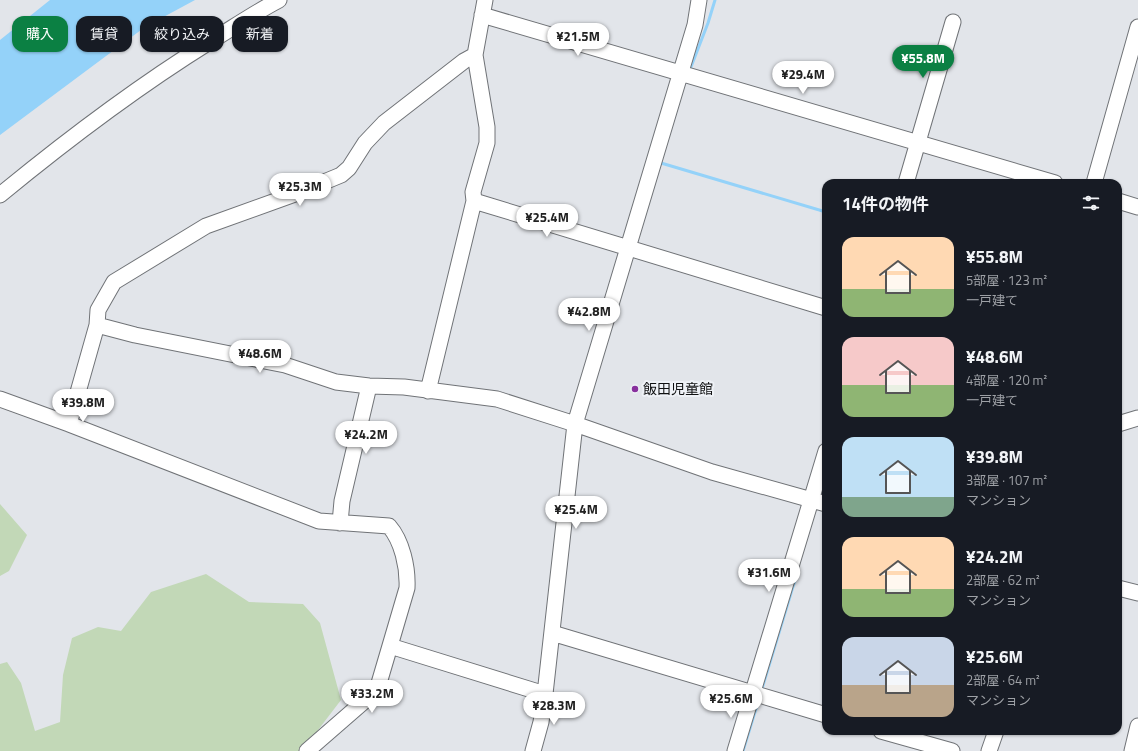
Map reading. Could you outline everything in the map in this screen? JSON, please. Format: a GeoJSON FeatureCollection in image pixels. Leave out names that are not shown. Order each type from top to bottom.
{"type":"FeatureCollection","features":[{"type":"Feature","properties":{"kind":"street"},"geometry":{"type":"LineString","coordinates":[[0,195],[110,108],[172,66],[279,0]]}},
{"type":"Feature","properties":{"kind":"street"},"geometry":{"type":"LineString","coordinates":[[428,391],[474,201],[473,192],[487,143],[487,127],[475,55],[485,0]]}},
{"type":"Feature","properties":{"kind":"street"},"geometry":{"type":"LineString","coordinates":[[533,751],[541,722],[545,694],[575,424],[681,73],[695,25],[699,0]]}},
{"type":"Feature","properties":{"kind":"street"},"geometry":{"type":"LineString","coordinates":[[482,15],[1042,179]]}},
{"type":"Feature","properties":{"kind":"street"},"geometry":{"type":"LineString","coordinates":[[907,179],[954,22]]}},
{"type":"Feature","properties":{"kind":"street"},"geometry":{"type":"LineString","coordinates":[[1095,179],[1138,26]]}},
{"type":"Feature","properties":{"kind":"street"},"geometry":{"type":"LineString","coordinates":[[69,424],[97,324],[98,310],[114,282],[206,226],[295,194],[341,175],[349,168],[365,143],[384,123],[464,61],[475,55]]}},
{"type":"Feature","properties":{"kind":"street"},"geometry":{"type":"LineString","coordinates":[[474,201],[822,307]]}},
{"type":"Feature","properties":{"kind":"street"},"geometry":{"type":"LineString","coordinates":[[1122,202],[1138,207]]}},
{"type":"Feature","properties":{"kind":"street"},"geometry":{"type":"LineString","coordinates":[[97,324],[135,335],[284,365],[336,382],[369,386],[404,387],[497,399],[575,424],[712,472],[822,503]]}},
{"type":"Feature","properties":{"kind":"street"},"geometry":{"type":"LineString","coordinates":[[340,523],[342,501],[369,386]]}},
{"type":"Feature","properties":{"kind":"street"},"geometry":{"type":"LineString","coordinates":[[0,399],[69,424],[319,521],[389,526],[396,535],[407,574],[407,588],[377,690],[307,751]]}},
{"type":"Feature","properties":{"kind":"street"},"geometry":{"type":"LineString","coordinates":[[1122,423],[1138,418]]}},
{"type":"Feature","properties":{"kind":"street"},"geometry":{"type":"LineString","coordinates":[[735,751],[822,464]]}},
{"type":"Feature","properties":{"kind":"street"},"geometry":{"type":"LineString","coordinates":[[1122,589],[1138,593]]}},
{"type":"Feature","properties":{"kind":"street"},"geometry":{"type":"LineString","coordinates":[[552,633],[752,695],[822,714]]}},
{"type":"Feature","properties":{"kind":"street"},"geometry":{"type":"LineString","coordinates":[[390,646],[545,694]]}},
{"type":"Feature","properties":{"kind":"street"},"geometry":{"type":"LineString","coordinates":[[1132,751],[1138,726]]}},
{"type":"Feature","properties":{"kind":"street"},"geometry":{"type":"LineString","coordinates":[[895,735],[952,751]]}},
{"type":"Feature","properties":{"kind":"street"},"geometry":{"type":"LineString","coordinates":[[989,751],[995,735]]}},
{"type":"Feature","properties":{"kind":"green space"},"geometry":{"type":"Polygon","coordinates":[[[0,504],[27,535],[9,571],[0,576],[0,504]]]}},
{"type":"Feature","properties":{"kind":"green space"},"geometry":{"type":"Polygon","coordinates":[[[206,574],[249,602],[303,604],[320,623],[341,700],[302,751],[0,751],[0,664],[7,662],[21,683],[35,731],[60,722],[63,675],[72,638],[98,627],[121,631],[151,592],[206,574]]]}},
{"type":"Feature","properties":{"kind":"water"},"geometry":{"type":"Polygon","coordinates":[[[50,0],[195,0],[165,16],[140,16],[140,31],[132,37],[132,16],[76,16],[76,52],[111,52],[0,135],[0,40],[12,30],[12,52],[68,52],[68,16],[30,16],[50,0]]]}},
{"type":"Feature","properties":{"kind":"waterway"},"geometry":{"type":"LineString","coordinates":[[689,72],[708,23],[715,0]]}},
{"type":"Feature","properties":{"kind":"waterway"},"geometry":{"type":"LineString","coordinates":[[661,161],[661,163],[822,211]]}},
{"type":"Feature","properties":{"kind":"waterway"},"geometry":{"type":"LineString","coordinates":[[761,692],[795,580]]}},
{"type":"Feature","properties":{"kind":"waterway"},"geometry":{"type":"LineString","coordinates":[[743,751],[759,699]]}},
{"type":"Feature","properties":{"kind":"place","name":"飯田児童館"},"geometry":{"type":"Point","coordinates":[635,389]}}]}
